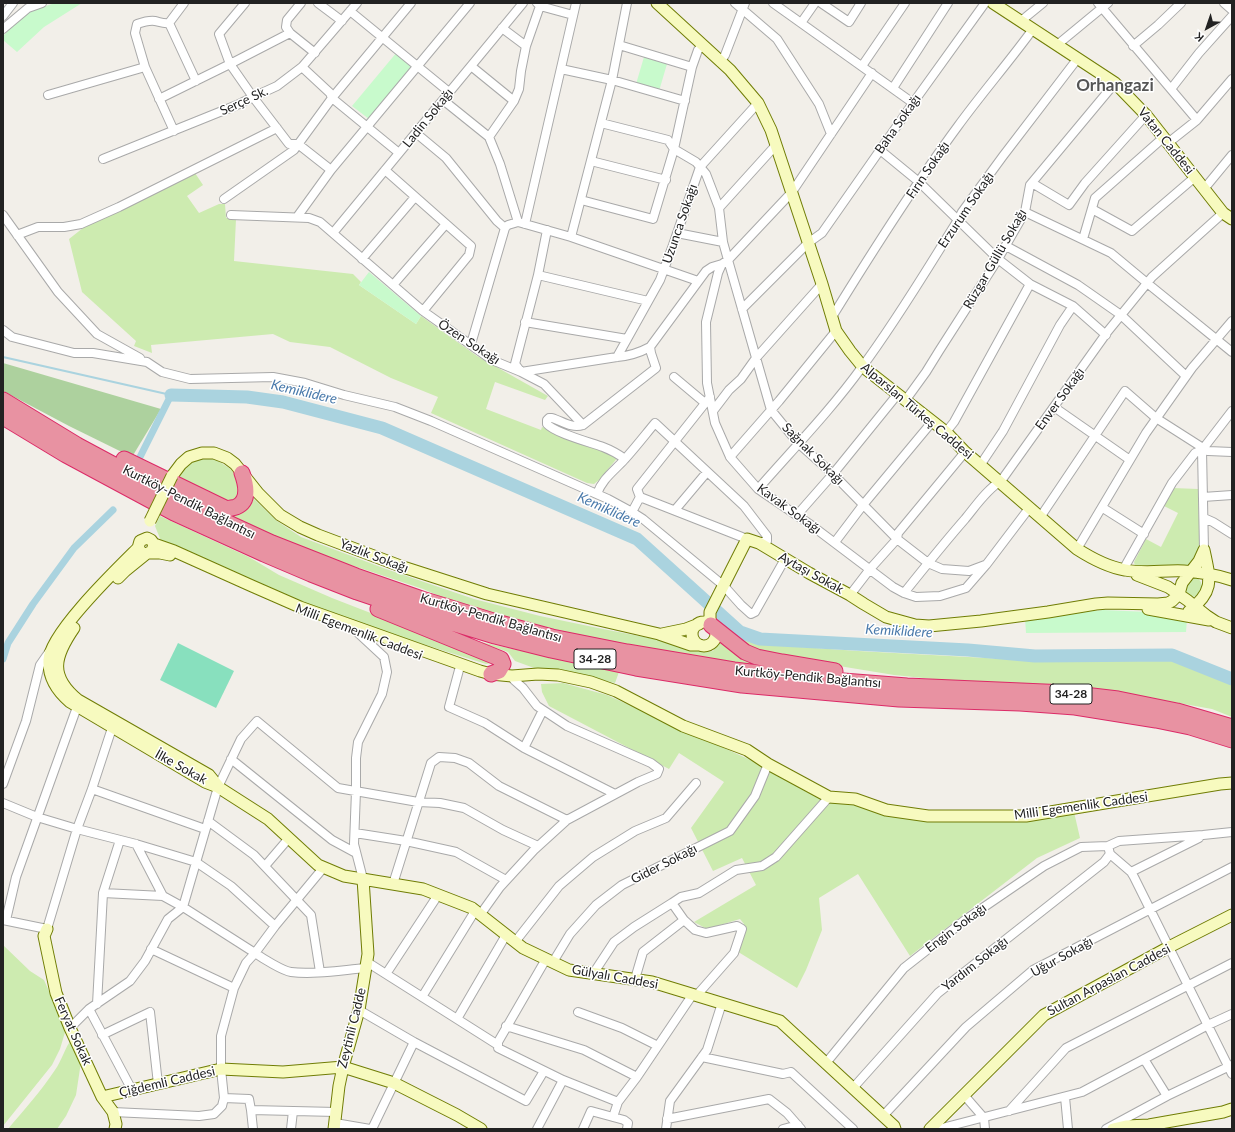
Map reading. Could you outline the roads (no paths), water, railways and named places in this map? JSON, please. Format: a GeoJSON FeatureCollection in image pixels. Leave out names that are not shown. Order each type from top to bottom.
{"type":"FeatureCollection","features":[{"type":"Feature","properties":{"kind":"highway"},"geometry":{"type":"LineString","coordinates":[[3,400],[227,509],[241,504],[246,496],[246,486],[242,473]]}},
{"type":"Feature","properties":{"kind":"highway","name":"Kurtköy-Pendik Bağlantısı"},"geometry":{"type":"LineString","coordinates":[[3,400],[77,445],[187,504],[272,543],[310,559],[422,599],[552,637],[627,652],[762,674],[907,686],[1067,693],[1126,700],[1177,711],[1232,727]]}},
{"type":"Feature","properties":{"kind":"highway","name":"Kurtköy-Pendik Bağlantısı"},"geometry":{"type":"LineString","coordinates":[[3,417],[114,482],[174,513],[311,574],[357,592],[416,612],[550,650],[636,668],[742,685],[899,699],[1020,703],[1075,707],[1190,727],[1232,740]]}},
{"type":"Feature","properties":{"kind":"highway"},"geometry":{"type":"LineString","coordinates":[[224,536],[279,567],[325,588],[501,659],[503,664],[499,671],[491,674]]}},
{"type":"Feature","properties":{"kind":"highway"},"geometry":{"type":"LineString","coordinates":[[707,620],[745,652],[758,657],[819,669],[864,675],[907,686]]}},
{"type":"Feature","properties":{"kind":"highway"},"geometry":{"type":"LineString","coordinates":[[1199,717],[1232,723]]}},
{"type":"Feature","properties":{"kind":"street"},"geometry":{"type":"LineString","coordinates":[[3,16],[13,3]]}},
{"type":"Feature","properties":{"kind":"street"},"geometry":{"type":"LineString","coordinates":[[3,29],[28,8],[42,3]]}},
{"type":"Feature","properties":{"kind":"street"},"geometry":{"type":"LineString","coordinates":[[169,24],[184,3]]}},
{"type":"Feature","properties":{"kind":"street"},"geometry":{"type":"LineString","coordinates":[[245,3],[219,34],[230,64],[289,144],[298,144],[331,170]]}},
{"type":"Feature","properties":{"kind":"street"},"geometry":{"type":"LineString","coordinates":[[301,3],[287,20],[286,27],[290,33],[315,53]]}},
{"type":"Feature","properties":{"kind":"street"},"geometry":{"type":"LineString","coordinates":[[318,3],[342,21]]}},
{"type":"Feature","properties":{"kind":"street","name":"Serçe Sk."},"geometry":{"type":"LineString","coordinates":[[103,159],[238,106],[277,86],[302,67],[357,3]]}},
{"type":"Feature","properties":{"kind":"street"},"geometry":{"type":"LineString","coordinates":[[224,199],[294,150],[332,98],[411,3]]}},
{"type":"Feature","properties":{"kind":"street"},"geometry":{"type":"LineString","coordinates":[[297,217],[331,170],[470,3]]}},
{"type":"Feature","properties":{"kind":"street","name":"Ladin Sokağı"},"geometry":{"type":"LineString","coordinates":[[332,233],[524,3]]}},
{"type":"Feature","properties":{"kind":"street"},"geometry":{"type":"LineString","coordinates":[[521,223],[561,69],[576,3]]}},
{"type":"Feature","properties":{"kind":"street"},"geometry":{"type":"LineString","coordinates":[[571,237],[612,80],[628,3]]}},
{"type":"Feature","properties":{"kind":"street","name":"Alparslan Türkeş Caddesi"},"geometry":{"type":"LineString","coordinates":[[657,3],[730,70],[758,104],[771,130],[836,331],[863,367],[946,432],[965,452],[1001,481],[1078,549],[1092,559],[1123,570],[1141,572],[1183,571],[1209,574]]}},
{"type":"Feature","properties":{"kind":"street"},"geometry":{"type":"LineString","coordinates":[[735,3],[744,7],[777,39],[819,104],[831,134]]}},
{"type":"Feature","properties":{"kind":"street"},"geometry":{"type":"LineString","coordinates":[[774,3],[913,103]]}},
{"type":"Feature","properties":{"kind":"street"},"geometry":{"type":"LineString","coordinates":[[801,23],[815,3]]}},
{"type":"Feature","properties":{"kind":"street"},"geometry":{"type":"LineString","coordinates":[[820,3],[849,22],[861,3]]}},
{"type":"Feature","properties":{"kind":"street"},"geometry":{"type":"LineString","coordinates":[[862,66],[905,3]]}},
{"type":"Feature","properties":{"kind":"street"},"geometry":{"type":"LineString","coordinates":[[893,88],[948,3]]}},
{"type":"Feature","properties":{"kind":"street","name":"Baha Sokağı"},"geometry":{"type":"LineString","coordinates":[[742,310],[808,243],[822,233],[985,3]]}},
{"type":"Feature","properties":{"kind":"street","name":"Vatan Caddesi"},"geometry":{"type":"LineString","coordinates":[[993,3],[1116,83],[1146,115],[1222,213],[1232,219]]}},
{"type":"Feature","properties":{"kind":"street"},"geometry":{"type":"LineString","coordinates":[[1021,21],[1043,3]]}},
{"type":"Feature","properties":{"kind":"street"},"geometry":{"type":"LineString","coordinates":[[1134,46],[1181,3]]}},
{"type":"Feature","properties":{"kind":"street"},"geometry":{"type":"LineString","coordinates":[[1224,3],[1232,10]]}},
{"type":"Feature","properties":{"kind":"street"},"geometry":{"type":"LineString","coordinates":[[489,137],[514,101],[519,89],[526,46],[538,4],[573,15]]}},
{"type":"Feature","properties":{"kind":"street"},"geometry":{"type":"LineString","coordinates":[[1056,45],[1103,5],[1134,46],[1197,120]]}},
{"type":"Feature","properties":{"kind":"street"},"geometry":{"type":"LineString","coordinates":[[720,62],[725,55],[744,7]]}},
{"type":"Feature","properties":{"kind":"street"},"geometry":{"type":"LineString","coordinates":[[350,11],[449,92]]}},
{"type":"Feature","properties":{"kind":"street"},"geometry":{"type":"LineString","coordinates":[[1171,89],[1199,53],[1232,16]]}},
{"type":"Feature","properties":{"kind":"street"},"geometry":{"type":"LineString","coordinates":[[169,24],[153,20],[137,24],[135,33],[145,67],[174,131]]}},
{"type":"Feature","properties":{"kind":"street"},"geometry":{"type":"LineString","coordinates":[[169,24],[196,81]]}},
{"type":"Feature","properties":{"kind":"street"},"geometry":{"type":"LineString","coordinates":[[502,28],[526,46]]}},
{"type":"Feature","properties":{"kind":"street","name":"Fırın Sokağı"},"geometry":{"type":"LineString","coordinates":[[832,316],[870,256],[959,124],[1014,56],[1033,29]]}},
{"type":"Feature","properties":{"kind":"street"},"geometry":{"type":"LineString","coordinates":[[159,99],[290,33]]}},
{"type":"Feature","properties":{"kind":"street"},"geometry":{"type":"LineString","coordinates":[[619,45],[692,67]]}},
{"type":"Feature","properties":{"kind":"street"},"geometry":{"type":"LineString","coordinates":[[581,200],[654,219],[674,149],[692,67],[698,50],[703,45]]}},
{"type":"Feature","properties":{"kind":"street","name":"Erzurum Sokağı"},"geometry":{"type":"LineString","coordinates":[[758,489],[863,367],[916,287],[962,212],[1078,58]]}},
{"type":"Feature","properties":{"kind":"street"},"geometry":{"type":"LineString","coordinates":[[471,66],[514,101]]}},
{"type":"Feature","properties":{"kind":"street"},"geometry":{"type":"LineString","coordinates":[[48,95],[145,67]]}},
{"type":"Feature","properties":{"kind":"street"},"geometry":{"type":"LineString","coordinates":[[302,67],[330,93],[332,98],[399,153]]}},
{"type":"Feature","properties":{"kind":"street"},"geometry":{"type":"LineString","coordinates":[[561,69],[612,80],[685,101]]}},
{"type":"Feature","properties":{"kind":"street"},"geometry":{"type":"LineString","coordinates":[[548,230],[515,364],[521,372],[639,353],[650,347],[706,271],[725,262],[792,192],[872,73]]}},
{"type":"Feature","properties":{"kind":"street"},"geometry":{"type":"LineString","coordinates":[[1083,239],[1095,198],[1166,140],[1197,120],[1232,79]]}},
{"type":"Feature","properties":{"kind":"street","name":"Rüzgar Güllü Sokağı"},"geometry":{"type":"LineString","coordinates":[[797,515],[926,372],[998,259],[1025,212],[1030,185],[1116,83]]}},
{"type":"Feature","properties":{"kind":"street"},"geometry":{"type":"LineString","coordinates":[[443,100],[489,137],[521,223]]}},
{"type":"Feature","properties":{"kind":"street","name":"Uzunca Sokağı"},"geometry":{"type":"LineString","coordinates":[[617,357],[660,280],[700,167],[758,104]]}},
{"type":"Feature","properties":{"kind":"street"},"geometry":{"type":"LineString","coordinates":[[1032,183],[1069,205],[1085,183],[1146,115]]}},
{"type":"Feature","properties":{"kind":"street"},"geometry":{"type":"LineString","coordinates":[[600,123],[668,140],[674,149],[696,162],[700,167]]}},
{"type":"Feature","properties":{"kind":"street"},"geometry":{"type":"LineString","coordinates":[[17,235],[38,227],[64,227],[81,224],[277,128]]}},
{"type":"Feature","properties":{"kind":"street"},"geometry":{"type":"LineString","coordinates":[[416,133],[446,158],[497,221],[505,228]]}},
{"type":"Feature","properties":{"kind":"street"},"geometry":{"type":"LineString","coordinates":[[719,208],[776,145]]}},
{"type":"Feature","properties":{"kind":"street"},"geometry":{"type":"LineString","coordinates":[[880,150],[919,182],[998,259],[1030,284],[1072,306],[1106,335]]}},
{"type":"Feature","properties":{"kind":"street"},"geometry":{"type":"LineString","coordinates":[[1204,189],[1232,155]]}},
{"type":"Feature","properties":{"kind":"street"},"geometry":{"type":"LineString","coordinates":[[591,161],[666,180]]}},
{"type":"Feature","properties":{"kind":"street","name":"Sağnak Sokağı"},"geometry":{"type":"LineString","coordinates":[[700,167],[706,174],[719,208],[725,262],[742,310],[771,410],[798,443],[833,474],[897,538],[928,563],[942,569],[969,571],[986,565]]}},
{"type":"Feature","properties":{"kind":"street"},"geometry":{"type":"LineString","coordinates":[[385,170],[471,246],[469,255],[423,311]]}},
{"type":"Feature","properties":{"kind":"street"},"geometry":{"type":"LineString","coordinates":[[1092,209],[1132,231],[1195,177]]}},
{"type":"Feature","properties":{"kind":"street"},"geometry":{"type":"LineString","coordinates":[[362,258],[415,197]]}},
{"type":"Feature","properties":{"kind":"street"},"geometry":{"type":"LineString","coordinates":[[1025,212],[1111,253],[1232,352]]}},
{"type":"Feature","properties":{"kind":"street","name":"Enver Sokağı"},"geometry":{"type":"LineString","coordinates":[[904,593],[976,505],[996,484],[1001,481],[1106,335],[1152,277],[1222,213]]}},
{"type":"Feature","properties":{"kind":"street"},"geometry":{"type":"LineString","coordinates":[[3,215],[58,292],[97,334],[162,372],[190,379],[273,377],[305,382],[344,395],[395,407],[431,421],[597,494],[632,512],[643,519],[724,586],[741,605],[752,614],[785,559]]}},
{"type":"Feature","properties":{"kind":"street","name":"Özen Sokağı"},"geometry":{"type":"LineString","coordinates":[[231,215],[297,217],[309,218],[320,222],[423,311],[492,360],[521,372],[544,384],[583,425]]}},
{"type":"Feature","properties":{"kind":"street"},"geometry":{"type":"LineString","coordinates":[[471,344],[505,228],[508,225],[521,223],[548,230],[698,281]]}},
{"type":"Feature","properties":{"kind":"street"},"geometry":{"type":"LineString","coordinates":[[393,285],[446,224]]}},
{"type":"Feature","properties":{"kind":"street"},"geometry":{"type":"LineString","coordinates":[[677,233],[723,242]]}},
{"type":"Feature","properties":{"kind":"street"},"geometry":{"type":"LineString","coordinates":[[1006,246],[1078,285],[1121,315],[1186,376]]}},
{"type":"Feature","properties":{"kind":"street","name":"Kavak Sokağı"},"geometry":{"type":"LineString","coordinates":[[725,262],[718,273],[706,322],[707,383],[708,400],[713,411],[715,423],[730,457],[758,489],[835,542],[893,587],[904,593],[916,596],[940,596],[966,588],[986,565]]}},
{"type":"Feature","properties":{"kind":"street"},"geometry":{"type":"LineString","coordinates":[[538,275],[648,301]]}},
{"type":"Feature","properties":{"kind":"street"},"geometry":{"type":"LineString","coordinates":[[713,411],[729,390],[741,379],[756,358],[822,284]]}},
{"type":"Feature","properties":{"kind":"street"},"geometry":{"type":"LineString","coordinates":[[946,432],[954,422],[1030,284]]}},
{"type":"Feature","properties":{"kind":"street"},"geometry":{"type":"LineString","coordinates":[[981,464],[1003,431],[1052,338],[1072,306]]}},
{"type":"Feature","properties":{"kind":"street"},"geometry":{"type":"LineString","coordinates":[[1078,549],[1156,418],[1186,376],[1232,320]]}},
{"type":"Feature","properties":{"kind":"street"},"geometry":{"type":"LineString","coordinates":[[525,322],[627,339]]}},
{"type":"Feature","properties":{"kind":"street"},"geometry":{"type":"LineString","coordinates":[[3,330],[12,337],[74,352],[99,354],[147,362]]}},
{"type":"Feature","properties":{"kind":"street"},"geometry":{"type":"LineString","coordinates":[[730,457],[836,331]]}},
{"type":"Feature","properties":{"kind":"street"},"geometry":{"type":"LineString","coordinates":[[625,459],[602,447],[554,430],[546,424],[546,420],[552,418],[572,426],[579,427],[583,425],[656,368],[650,353],[650,347]]}},
{"type":"Feature","properties":{"kind":"street"},"geometry":{"type":"LineString","coordinates":[[632,512],[640,497],[637,489],[708,400],[674,377]]}},
{"type":"Feature","properties":{"kind":"street"},"geometry":{"type":"LineString","coordinates":[[1040,516],[1125,391],[1156,418],[1203,449],[1232,452]]}},
{"type":"Feature","properties":{"kind":"street"},"geometry":{"type":"LineString","coordinates":[[1054,407],[1130,460]]}},
{"type":"Feature","properties":{"kind":"street"},"geometry":{"type":"LineString","coordinates":[[1216,622],[1179,594],[1160,583],[1123,570],[1172,483],[1195,454],[1203,449],[1232,411]]}},
{"type":"Feature","properties":{"kind":"street"},"geometry":{"type":"LineString","coordinates":[[835,542],[863,505],[932,422]]}},
{"type":"Feature","properties":{"kind":"street"},"geometry":{"type":"LineString","coordinates":[[597,494],[604,480],[625,459],[655,423],[675,440],[744,506],[767,536],[767,541],[759,543]]}},
{"type":"Feature","properties":{"kind":"street"},"geometry":{"type":"LineString","coordinates":[[1177,614],[1187,612],[1194,606],[1206,594],[1208,587],[1209,574],[1204,550],[1203,449]]}},
{"type":"Feature","properties":{"kind":"street"},"geometry":{"type":"LineString","coordinates":[[850,594],[897,538],[898,533],[965,452]]}},
{"type":"Feature","properties":{"kind":"street","name":"Yazlık Sokağı"},"geometry":{"type":"LineString","coordinates":[[147,546],[150,521],[172,476],[181,464],[189,457],[202,453],[214,453],[227,458],[235,464],[258,493],[280,515],[300,527],[318,535],[403,567],[487,594],[659,634],[691,645],[700,645]]}},
{"type":"Feature","properties":{"kind":"street"},"geometry":{"type":"LineString","coordinates":[[675,510],[707,472]]}},
{"type":"Feature","properties":{"kind":"street"},"geometry":{"type":"LineString","coordinates":[[1203,497],[1232,495]]}},
{"type":"Feature","properties":{"kind":"street","name":"Aytaşı Sokak"},"geometry":{"type":"LineString","coordinates":[[640,497],[759,543],[809,573],[850,594],[886,617],[915,625],[929,626],[981,621],[1108,603]]}},
{"type":"Feature","properties":{"kind":"street"},"geometry":{"type":"LineString","coordinates":[[986,565],[1030,507]]}},
{"type":"Feature","properties":{"kind":"street"},"geometry":{"type":"LineString","coordinates":[[1103,508],[1144,534]]}},
{"type":"Feature","properties":{"kind":"street"},"geometry":{"type":"LineString","coordinates":[[1204,518],[1230,531]]}},
{"type":"Feature","properties":{"kind":"street"},"geometry":{"type":"LineString","coordinates":[[707,620],[716,631],[716,639],[707,646],[700,645],[694,640],[694,629],[707,620],[747,539]]}},
{"type":"Feature","properties":{"kind":"street","name":"Milli Egemenlik Caddesi"},"geometry":{"type":"LineString","coordinates":[[147,546],[184,560],[261,595],[352,628],[456,664],[491,674],[514,678]]}},
{"type":"Feature","properties":{"kind":"street","name":"İlke Sokak"},"geometry":{"type":"LineString","coordinates":[[147,546],[102,585],[74,615],[51,648],[48,659],[50,672],[54,684],[61,694],[76,707],[114,724],[209,775],[218,787]]}},
{"type":"Feature","properties":{"kind":"street","name":"İlke Sokak"},"geometry":{"type":"LineString","coordinates":[[114,724],[68,692],[61,682],[58,670],[58,661],[60,651],[80,618],[147,546]]}},
{"type":"Feature","properties":{"kind":"street"},"geometry":{"type":"LineString","coordinates":[[1108,603],[1158,604],[1172,601],[1179,594],[1182,583],[1199,561],[1204,550]]}},
{"type":"Feature","properties":{"kind":"street"},"geometry":{"type":"LineString","coordinates":[[1209,574],[1232,580]]}},
{"type":"Feature","properties":{"kind":"street"},"geometry":{"type":"LineString","coordinates":[[1108,603],[1177,614],[1216,622],[1232,628]]}},
{"type":"Feature","properties":{"kind":"street","name":"Yazlık Sokağı"},"geometry":{"type":"LineString","coordinates":[[659,634],[678,631],[707,620]]}},
{"type":"Feature","properties":{"kind":"street"},"geometry":{"type":"LineString","coordinates":[[352,628],[384,658],[387,672],[382,694],[358,742],[356,758],[354,844],[363,879]]}},
{"type":"Feature","properties":{"kind":"street","name":"Milli Egemenlik Caddesi"},"geometry":{"type":"LineString","coordinates":[[352,628],[480,677],[496,680],[538,674],[558,675],[590,682],[616,691],[683,726],[747,750],[768,764],[829,797],[855,799],[886,810],[928,816],[1026,816],[1232,783]]}},
{"type":"Feature","properties":{"kind":"street"},"geometry":{"type":"LineString","coordinates":[[3,784],[26,721],[40,665],[51,648]]}},
{"type":"Feature","properties":{"kind":"street"},"geometry":{"type":"LineString","coordinates":[[459,670],[449,707],[485,723],[524,748],[615,794]]}},
{"type":"Feature","properties":{"kind":"street"},"geometry":{"type":"LineString","coordinates":[[422,997],[478,913],[538,846],[567,820],[638,782],[657,774],[659,769],[652,763],[567,726],[537,706],[514,678]]}},
{"type":"Feature","properties":{"kind":"street"},"geometry":{"type":"LineString","coordinates":[[76,707],[16,878],[4,920],[47,929],[77,830],[114,724]]}},
{"type":"Feature","properties":{"kind":"street"},"geometry":{"type":"LineString","coordinates":[[524,748],[543,710]]}},
{"type":"Feature","properties":{"kind":"street"},"geometry":{"type":"LineString","coordinates":[[70,1028],[89,1009],[130,982],[145,961],[168,919],[183,907],[218,787],[241,739],[257,721],[338,788],[418,802],[440,803],[464,808],[503,830],[538,846]]}},
{"type":"Feature","properties":{"kind":"street"},"geometry":{"type":"LineString","coordinates":[[393,884],[431,763],[439,758],[455,758],[469,763],[499,786],[567,820]]}},
{"type":"Feature","properties":{"kind":"street"},"geometry":{"type":"LineString","coordinates":[[231,759],[332,840],[356,853]]}},
{"type":"Feature","properties":{"kind":"street","name":"Gider Sokağı"},"geometry":{"type":"LineString","coordinates":[[498,1044],[506,1026],[549,961],[570,934],[596,905],[622,885],[730,831],[755,796],[768,764]]}},
{"type":"Feature","properties":{"kind":"street"},"geometry":{"type":"LineString","coordinates":[[457,1019],[510,938],[559,886],[593,857],[635,831],[666,818],[696,783]]}},
{"type":"Feature","properties":{"kind":"street","name":"Gülyalı Caddesi"},"geometry":{"type":"LineString","coordinates":[[218,787],[268,819],[318,865],[344,876],[423,889],[472,908],[523,948],[569,970],[652,982],[780,1021],[894,1126],[895,1129]]}},
{"type":"Feature","properties":{"kind":"street"},"geometry":{"type":"LineString","coordinates":[[92,790],[206,825],[254,855],[311,915],[320,972]]}},
{"type":"Feature","properties":{"kind":"street"},"geometry":{"type":"LineString","coordinates":[[593,974],[614,942],[634,927],[681,897],[699,893],[736,870],[762,866],[776,857],[829,797]]}},
{"type":"Feature","properties":{"kind":"street"},"geometry":{"type":"LineString","coordinates":[[3,803],[37,817],[77,830],[136,844],[196,862],[231,886],[275,926]]}},
{"type":"Feature","properties":{"kind":"street"},"geometry":{"type":"LineString","coordinates":[[1131,872],[1203,835],[1232,832]]}},
{"type":"Feature","properties":{"kind":"street"},"geometry":{"type":"LineString","coordinates":[[355,833],[406,841],[456,852],[506,880]]}},
{"type":"Feature","properties":{"kind":"street","name":"Engin Sokağı"},"geometry":{"type":"LineString","coordinates":[[826,1063],[904,968],[965,920],[1044,866],[1081,848],[1109,850],[1119,841],[1203,835]]}},
{"type":"Feature","properties":{"kind":"street"},"geometry":{"type":"LineString","coordinates":[[265,866],[289,838]]}},
{"type":"Feature","properties":{"kind":"street"},"geometry":{"type":"LineString","coordinates":[[97,1004],[104,893],[120,840]]}},
{"type":"Feature","properties":{"kind":"street"},"geometry":{"type":"LineString","coordinates":[[136,844],[163,896]]}},
{"type":"Feature","properties":{"kind":"street"},"geometry":{"type":"LineString","coordinates":[[1106,1129],[1167,1096],[1231,1069],[1131,872],[1109,850]]}},
{"type":"Feature","properties":{"kind":"street","name":"Yardım Sokağı"},"geometry":{"type":"LineString","coordinates":[[853,1088],[938,993],[1104,862],[1109,850]]}},
{"type":"Feature","properties":{"kind":"street"},"geometry":{"type":"LineString","coordinates":[[113,1112],[199,1116],[214,1114],[222,1106],[224,1098],[221,1069],[221,1036],[234,988],[246,963],[324,867]]}},
{"type":"Feature","properties":{"kind":"street","name":"Uğur Sokağı"},"geometry":{"type":"LineString","coordinates":[[883,1116],[966,1027],[1033,970],[1232,867]]}},
{"type":"Feature","properties":{"kind":"street","name":"Zeytinli Cadde"},"geometry":{"type":"LineString","coordinates":[[335,1121],[342,1066],[359,1010],[368,954],[363,879]]}},
{"type":"Feature","properties":{"kind":"street"},"geometry":{"type":"LineString","coordinates":[[104,893],[163,896],[183,907],[261,958],[289,972],[320,972],[366,965],[386,974],[498,1044],[498,1048],[563,1080],[618,1102]]}},
{"type":"Feature","properties":{"kind":"street"},"geometry":{"type":"LineString","coordinates":[[386,974],[438,895]]}},
{"type":"Feature","properties":{"kind":"street"},"geometry":{"type":"LineString","coordinates":[[613,1116],[618,1102],[695,995],[734,953],[742,929],[737,926],[706,933],[695,930],[684,920],[672,903]]}},
{"type":"Feature","properties":{"kind":"street","name":"Sultan Arpaslan Caddesi"},"geometry":{"type":"LineString","coordinates":[[930,1129],[1044,1015],[1169,947],[1232,915]]}},
{"type":"Feature","properties":{"kind":"street"},"geometry":{"type":"LineString","coordinates":[[635,979],[643,952],[684,920]]}},
{"type":"Feature","properties":{"kind":"street","name":"Feryat Sokak"},"geometry":{"type":"LineString","coordinates":[[47,929],[44,936],[56,993],[70,1028],[102,1097],[113,1112],[116,1124],[115,1129]]}},
{"type":"Feature","properties":{"kind":"street"},"geometry":{"type":"LineString","coordinates":[[151,949],[234,988]]}},
{"type":"Feature","properties":{"kind":"street"},"geometry":{"type":"LineString","coordinates":[[1008,1111],[1066,1048],[1232,964]]}},
{"type":"Feature","properties":{"kind":"street"},"geometry":{"type":"LineString","coordinates":[[666,1129],[670,1101],[707,1050],[722,1003]]}},
{"type":"Feature","properties":{"kind":"street"},"geometry":{"type":"LineString","coordinates":[[89,1009],[132,1090]]}},
{"type":"Feature","properties":{"kind":"street"},"geometry":{"type":"LineString","coordinates":[[359,1010],[414,1042],[526,1101],[544,1071]]}},
{"type":"Feature","properties":{"kind":"street"},"geometry":{"type":"LineString","coordinates":[[102,1035],[150,1012],[158,1084]]}},
{"type":"Feature","properties":{"kind":"street"},"geometry":{"type":"LineString","coordinates":[[578,1012],[622,1028],[658,1046]]}},
{"type":"Feature","properties":{"kind":"street"},"geometry":{"type":"LineString","coordinates":[[938,1129],[1082,1092],[1208,1025],[1232,1014]]}},
{"type":"Feature","properties":{"kind":"street"},"geometry":{"type":"LineString","coordinates":[[506,1026],[584,1050],[637,1077]]}},
{"type":"Feature","properties":{"kind":"street"},"geometry":{"type":"LineString","coordinates":[[251,1110],[293,1111],[371,1129],[414,1042]]}},
{"type":"Feature","properties":{"kind":"street"},"geometry":{"type":"LineString","coordinates":[[702,1057],[783,1074],[791,1072],[853,1129]]}},
{"type":"Feature","properties":{"kind":"street"},"geometry":{"type":"LineString","coordinates":[[1144,1059],[1167,1096]]}},
{"type":"Feature","properties":{"kind":"street","name":"Çiğdemli Caddesi"},"geometry":{"type":"LineString","coordinates":[[102,1097],[221,1069],[283,1072],[342,1066],[394,1083],[481,1129]]}},
{"type":"Feature","properties":{"kind":"street"},"geometry":{"type":"LineString","coordinates":[[537,1129],[563,1080]]}},
{"type":"Feature","properties":{"kind":"street"},"geometry":{"type":"LineString","coordinates":[[964,1095],[984,1118],[985,1129]]}},
{"type":"Feature","properties":{"kind":"street"},"geometry":{"type":"LineString","coordinates":[[1065,1097],[1068,1129]]}},
{"type":"Feature","properties":{"kind":"street"},"geometry":{"type":"LineString","coordinates":[[224,1098],[249,1098],[253,1129]]}},
{"type":"Feature","properties":{"kind":"street"},"geometry":{"type":"LineString","coordinates":[[667,1119],[769,1098],[787,1113],[800,1127]]}},
{"type":"Feature","properties":{"kind":"street"},"geometry":{"type":"LineString","coordinates":[[1113,1129],[1126,1126],[1148,1127],[1232,1109]]}},
{"type":"Feature","properties":{"kind":"street"},"geometry":{"type":"LineString","coordinates":[[291,1129],[293,1111]]}},
{"type":"Feature","properties":{"kind":"street"},"geometry":{"type":"LineString","coordinates":[[583,1129],[591,1111],[624,1120],[628,1123],[627,1129]]}},
{"type":"Feature","properties":{"kind":"street"},"geometry":{"type":"LineString","coordinates":[[783,1129],[800,1127]]}},
{"type":"Feature","properties":{"kind":"waterway","name":"Kemiklidere"},"geometry":{"type":"LineString","coordinates":[[3,357],[171,395]]}},
{"type":"Feature","properties":{"kind":"waterway"},"geometry":{"type":"LineString","coordinates":[[138,461],[171,395]]}},
{"type":"Feature","properties":{"kind":"waterway","name":"Kemiklidere"},"geometry":{"type":"LineString","coordinates":[[171,395],[247,397],[283,402],[382,428],[637,539],[740,632],[760,639],[968,650],[1035,656],[1172,655],[1232,679]]}},
{"type":"Feature","properties":{"kind":"waterway"},"geometry":{"type":"LineString","coordinates":[[3,659],[8,643],[33,604],[74,548],[113,510]]}},
{"type":"Feature","properties":{"kind":"district","name":"Orhangazi"},"geometry":{"type":"Point","coordinates":[1115,86]}}]}
